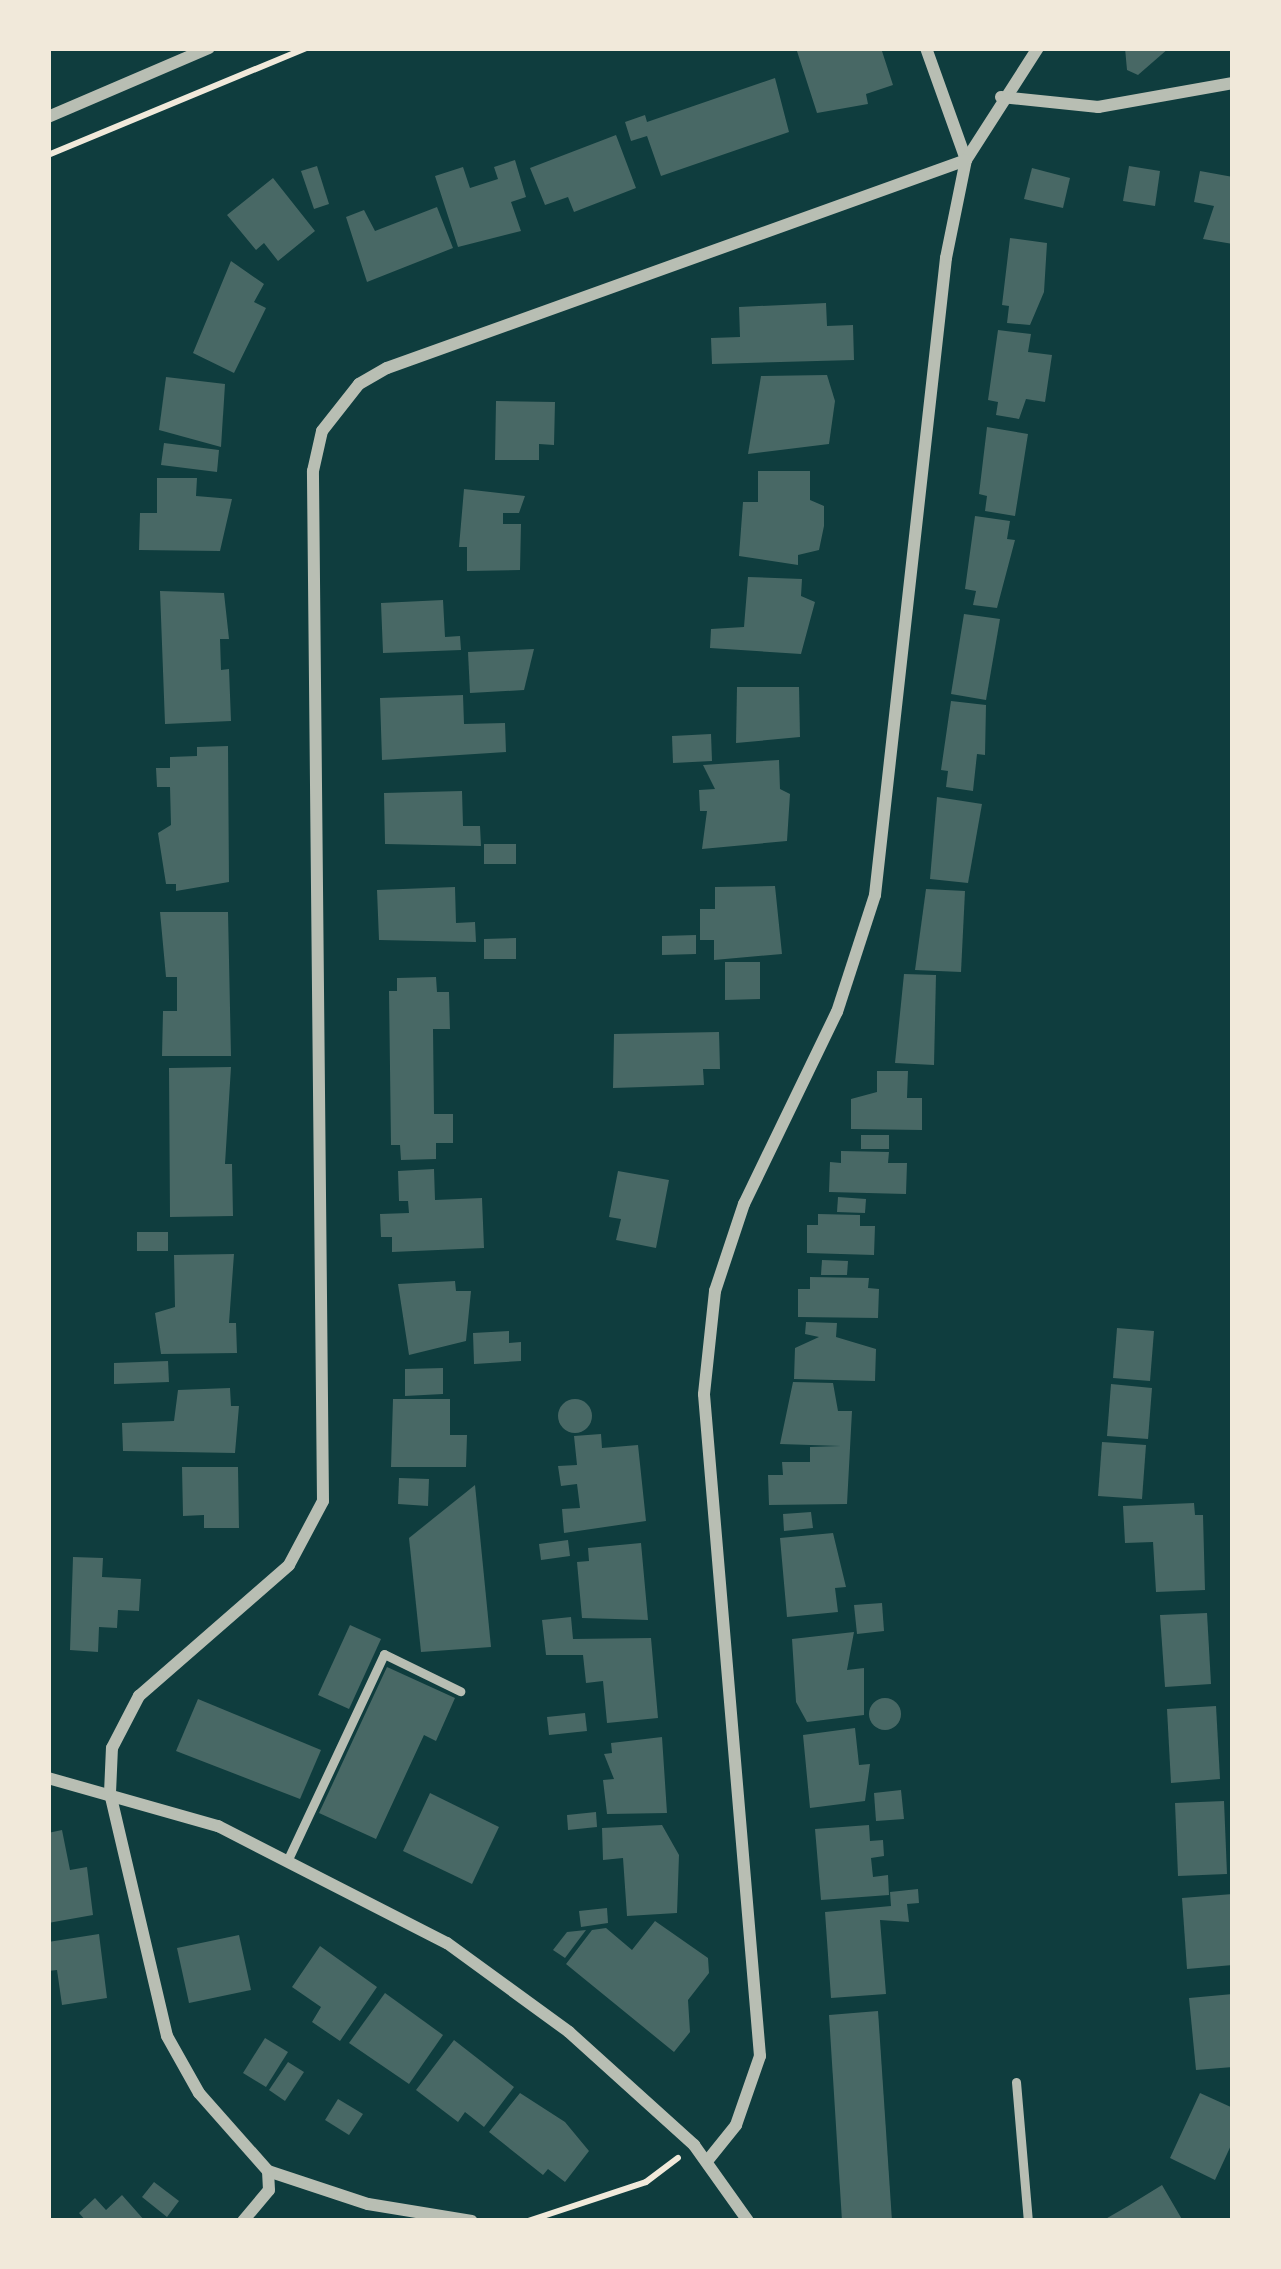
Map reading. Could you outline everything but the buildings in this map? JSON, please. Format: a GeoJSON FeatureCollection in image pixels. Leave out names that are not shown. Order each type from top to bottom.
{"type":"FeatureCollection","features":[{"type":"Feature","properties":{"kind":"street"},"geometry":{"type":"LineString","coordinates":[[48,117],[209,48]]}},
{"type":"Feature","properties":{"kind":"street"},"geometry":{"type":"LineString","coordinates":[[926,48],[966,160]]}},
{"type":"Feature","properties":{"kind":"street"},"geometry":{"type":"LineString","coordinates":[[708,2160],[736,2125],[760,2056],[704,1394],[716,1291],[744,1204],[838,1012],[875,895],[946,258],[966,160],[1001,98],[1038,48]]}},
{"type":"Feature","properties":{"kind":"street"},"geometry":{"type":"LineString","coordinates":[[1001,98],[1098,107],[1233,83]]}},
{"type":"Feature","properties":{"kind":"street"},"geometry":{"type":"LineString","coordinates":[[472,2221],[368,2204],[268,2171],[199,2093],[167,2036],[110,1793],[112,1748],[139,1696],[289,1565],[323,1501],[313,471],[322,431],[358,384],[387,368],[966,160]]}},
{"type":"Feature","properties":{"kind":"street"},"geometry":{"type":"LineString","coordinates":[[48,1778],[110,1793],[289,1857],[448,1943],[569,2032],[694,2145],[748,2221]]}},
{"type":"Feature","properties":{"kind":"street"},"geometry":{"type":"LineString","coordinates":[[243,2221],[269,2190],[268,2171]]}},
{"type":"Feature","properties":{"kind":"lane"},"geometry":{"type":"LineString","coordinates":[[289,1857],[384,1654],[460,1690]]}},
{"type":"Feature","properties":{"kind":"lane"},"geometry":{"type":"LineString","coordinates":[[1016,2082],[1028,2221]]}},
{"type":"Feature","properties":{"kind":"path"},"geometry":{"type":"LineString","coordinates":[[48,155],[305,48]]}},
{"type":"Feature","properties":{"kind":"path"},"geometry":{"type":"LineString","coordinates":[[528,2221],[646,2182],[694,2145]]}}]}
